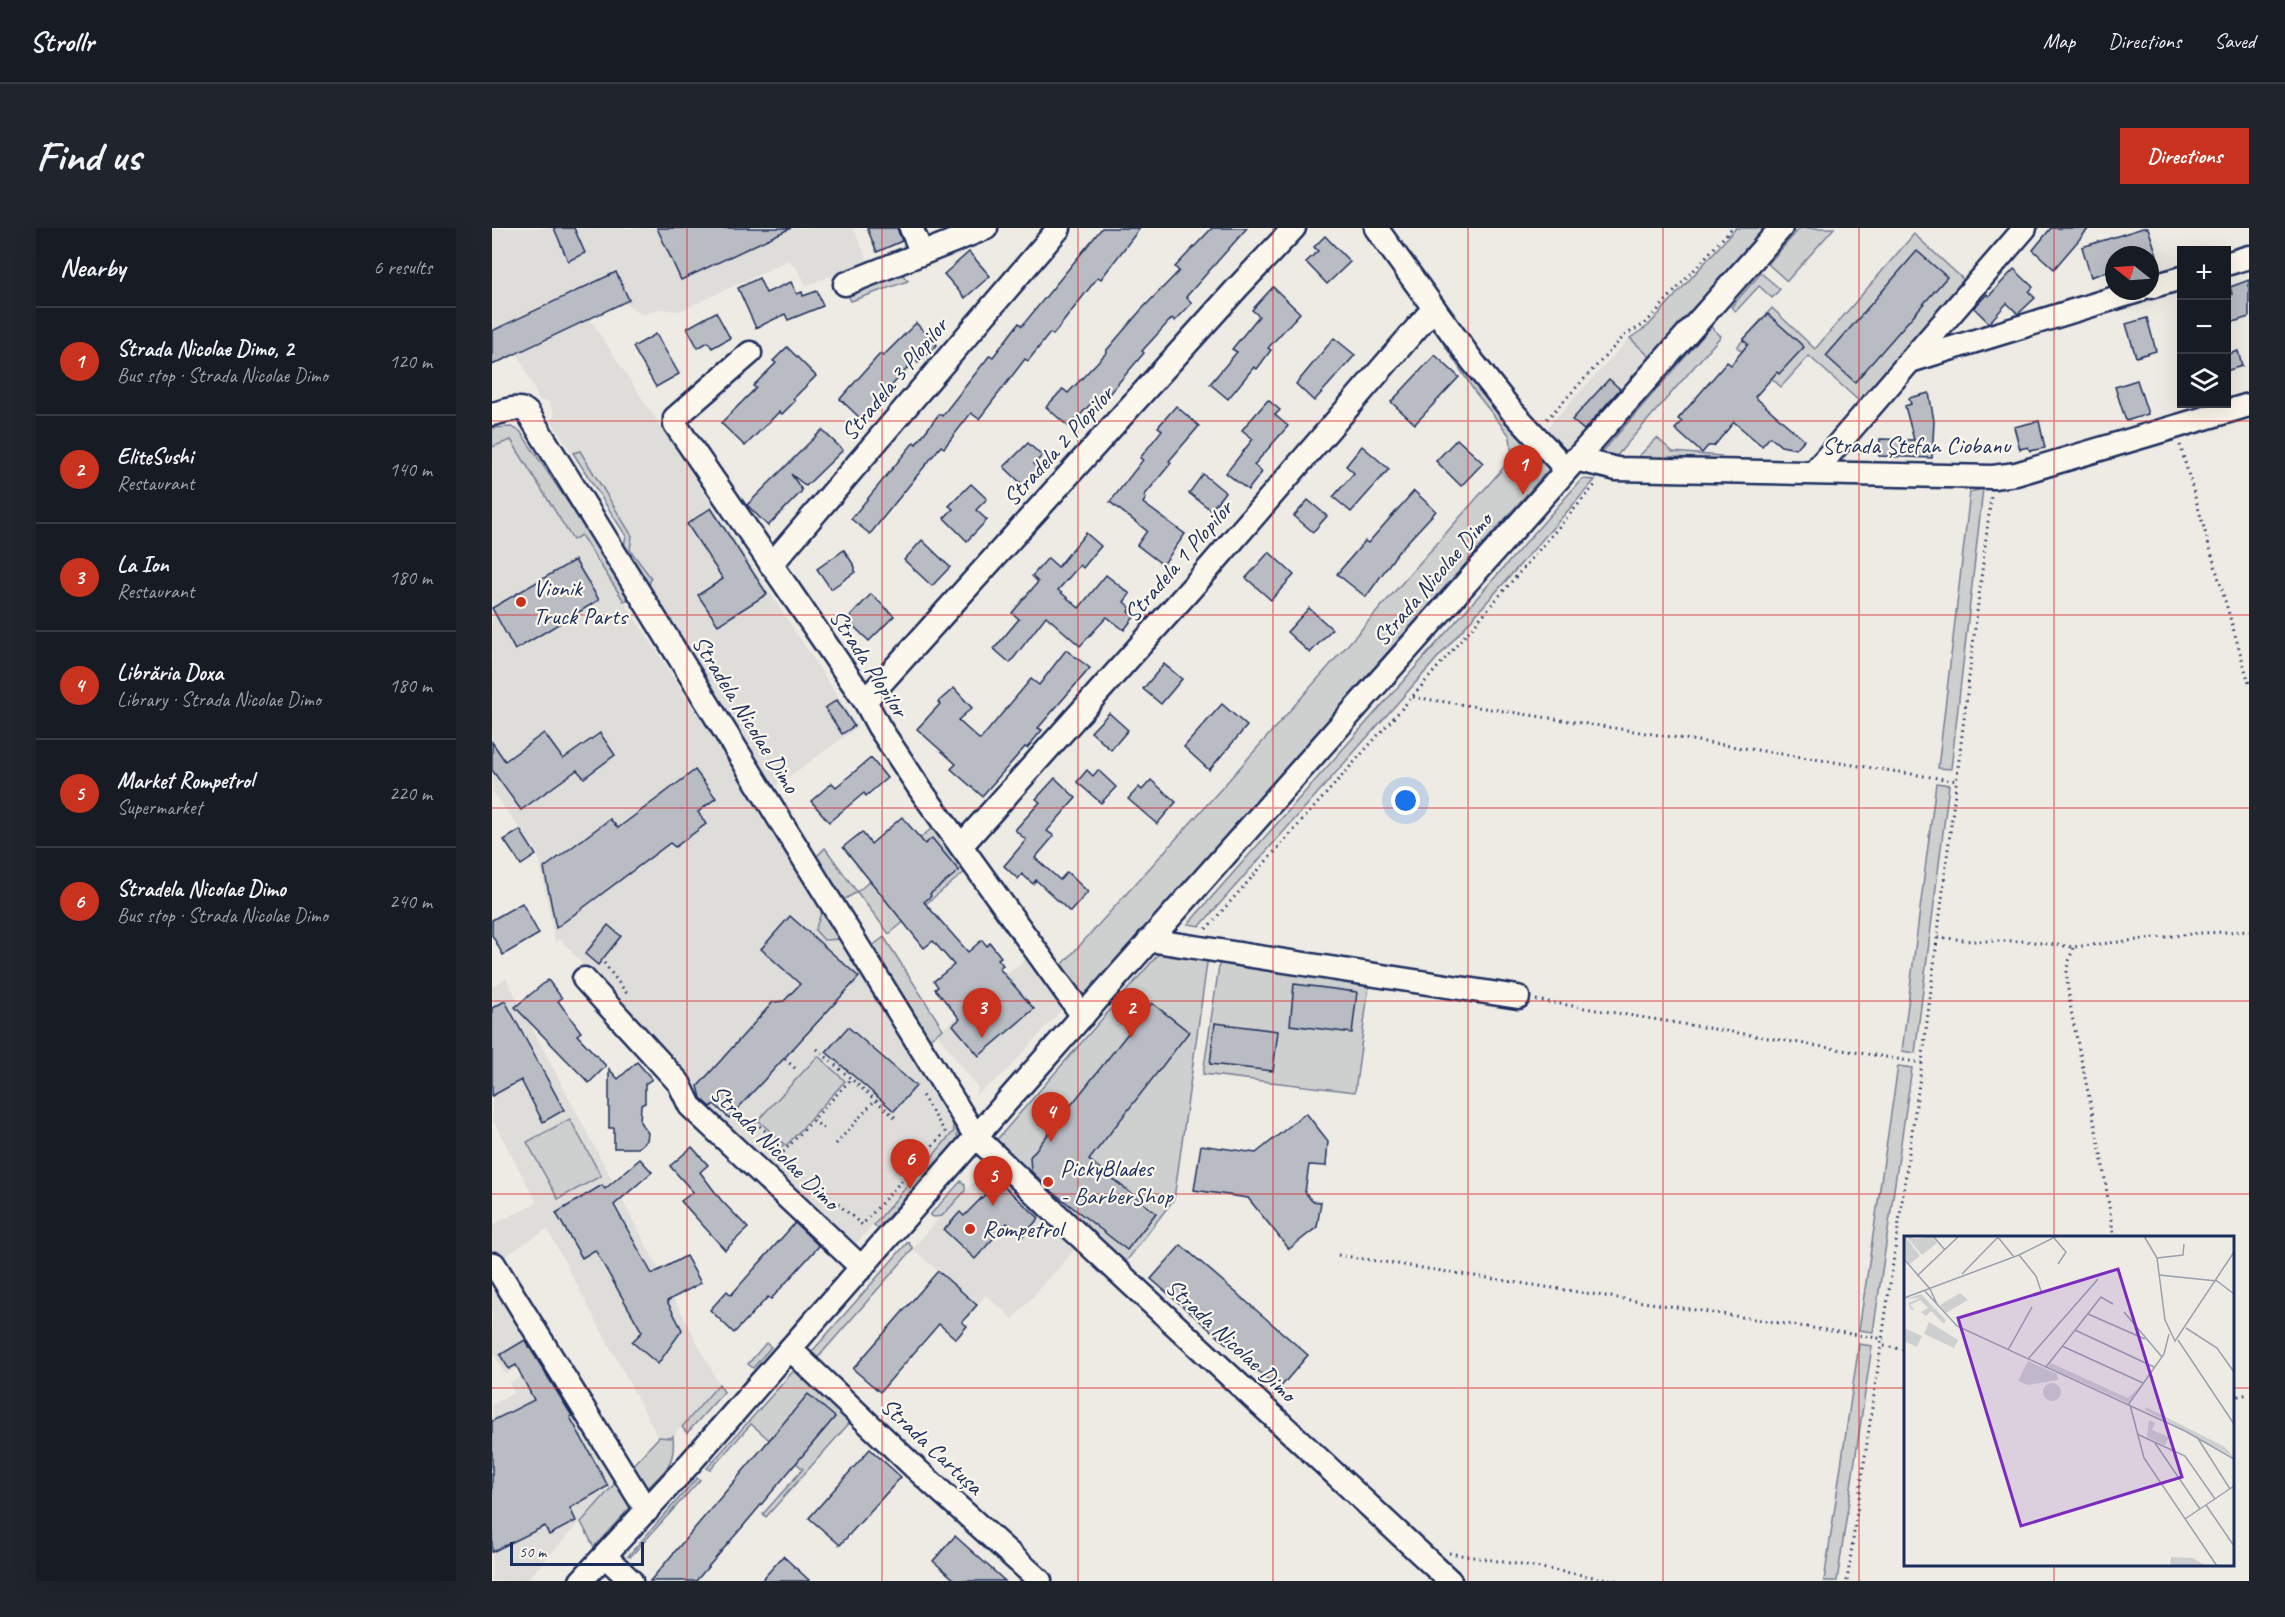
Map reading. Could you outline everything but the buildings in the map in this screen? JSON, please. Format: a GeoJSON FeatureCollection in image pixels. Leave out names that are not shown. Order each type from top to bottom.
{"type":"FeatureCollection","features":[{"type":"Feature","properties":{"kind":"street"},"geometry":{"type":"LineString","coordinates":[[912,228],[922,253]]}},
{"type":"Feature","properties":{"kind":"street"},"geometry":{"type":"LineString","coordinates":[[844,284],[986,228]]}},
{"type":"Feature","properties":{"kind":"street","name":"Stradela 3 Plopilor"},"geometry":{"type":"LineString","coordinates":[[771,565],[1059,228]]}},
{"type":"Feature","properties":{"kind":"street","name":"Stradela 2 Plopilor"},"geometry":{"type":"LineString","coordinates":[[865,701],[1238,287],[1294,228]]}},
{"type":"Feature","properties":{"kind":"street"},"geometry":{"type":"LineString","coordinates":[[1376,228],[1473,362],[1511,410],[1533,433],[1571,464]]}},
{"type":"Feature","properties":{"kind":"street","name":"Strada Nicolae Dimo"},"geometry":{"type":"LineString","coordinates":[[581,1581],[647,1511],[1780,228]]}},
{"type":"Feature","properties":{"kind":"street"},"geometry":{"type":"LineString","coordinates":[[1815,472],[2025,228]]}},
{"type":"Feature","properties":{"kind":"street"},"geometry":{"type":"LineString","coordinates":[[2231,262],[2249,257]]}},
{"type":"Feature","properties":{"kind":"street"},"geometry":{"type":"LineString","coordinates":[[2159,284],[2177,279]]}},
{"type":"Feature","properties":{"kind":"street"},"geometry":{"type":"LineString","coordinates":[[1909,362],[2109,300]]}},
{"type":"Feature","properties":{"kind":"street","name":"Stradela 1 Plopilor"},"geometry":{"type":"LineString","coordinates":[[961,846],[1196,583],[1434,308]]}},
{"type":"Feature","properties":{"kind":"street","name":"Strada Plopilor"},"geometry":{"type":"LineString","coordinates":[[750,353],[675,418],[675,424],[865,701],[897,755],[1083,1016]]}},
{"type":"Feature","properties":{"kind":"street","name":"Strada Ștefan Ciobanu"},"geometry":{"type":"LineString","coordinates":[[1571,464],[1611,468],[1993,477],[2016,474],[2249,405]]}},
{"type":"Feature","properties":{"kind":"street","name":"Stradela Nicolae Dimo"},"geometry":{"type":"LineString","coordinates":[[492,414],[524,409],[976,1137]]}},
{"type":"Feature","properties":{"kind":"street"},"geometry":{"type":"LineString","coordinates":[[1149,940],[1518,997]]}},
{"type":"Feature","properties":{"kind":"street","name":"Strada Nicolae Dimo"},"geometry":{"type":"LineString","coordinates":[[584,979],[678,1083],[690,1106],[862,1268]]}},
{"type":"Feature","properties":{"kind":"street","name":"Strada Nicolae Dimo"},"geometry":{"type":"LineString","coordinates":[[976,1137],[1450,1581]]}},
{"type":"Feature","properties":{"kind":"street"},"geometry":{"type":"LineString","coordinates":[[494,1264],[647,1511]]}},
{"type":"Feature","properties":{"kind":"street","name":"Strada Cartușa"},"geometry":{"type":"LineString","coordinates":[[790,1349],[914,1467],[1040,1581]]}},
{"type":"Feature","properties":{"kind":"street"},"geometry":{"type":"LineString","coordinates":[[605,1557],[631,1581]]}},
{"type":"Feature","properties":{"kind":"path"},"geometry":{"type":"LineString","coordinates":[[1533,433],[1625,335],[1645,324],[1732,228]]}},
{"type":"Feature","properties":{"kind":"path"},"geometry":{"type":"LineString","coordinates":[[2175,428],[2249,683]]}},
{"type":"Feature","properties":{"kind":"path"},"geometry":{"type":"LineString","coordinates":[[1191,946],[1611,468]]}},
{"type":"Feature","properties":{"kind":"path"},"geometry":{"type":"LineString","coordinates":[[1847,1581],[1883,1346],[1922,1063],[1993,477]]}},
{"type":"Feature","properties":{"kind":"path"},"geometry":{"type":"LineString","coordinates":[[1412,697],[1957,780]]}},
{"type":"Feature","properties":{"kind":"path"},"geometry":{"type":"LineString","coordinates":[[1938,937],[1972,941],[2025,941],[2073,947],[2200,933],[2249,931]]}},
{"type":"Feature","properties":{"kind":"path"},"geometry":{"type":"LineString","coordinates":[[2073,947],[2067,968],[2067,982],[2072,1017],[2101,1154],[2114,1236]]}},
{"type":"Feature","properties":{"kind":"path"},"geometry":{"type":"LineString","coordinates":[[1518,997],[1922,1063]]}},
{"type":"Feature","properties":{"kind":"path"},"geometry":{"type":"LineString","coordinates":[[817,1049],[898,1120]]}},
{"type":"Feature","properties":{"kind":"path"},"geometry":{"type":"LineString","coordinates":[[784,1059],[798,1071]]}},
{"type":"Feature","properties":{"kind":"path"},"geometry":{"type":"LineString","coordinates":[[775,1161],[851,1079]]}},
{"type":"Feature","properties":{"kind":"path"},"geometry":{"type":"LineString","coordinates":[[829,1196],[862,1225],[945,1132],[920,1092]]}},
{"type":"Feature","properties":{"kind":"path"},"geometry":{"type":"LineString","coordinates":[[836,1144],[875,1100]]}},
{"type":"Feature","properties":{"kind":"path"},"geometry":{"type":"LineString","coordinates":[[813,1120],[824,1129]]}},
{"type":"Feature","properties":{"kind":"path"},"geometry":{"type":"LineString","coordinates":[[755,1122],[786,1149]]}},
{"type":"Feature","properties":{"kind":"path"},"geometry":{"type":"LineString","coordinates":[[1338,1255],[1884,1339]]}},
{"type":"Feature","properties":{"kind":"path"},"geometry":{"type":"LineString","coordinates":[[1883,1346],[1904,1350]]}},
{"type":"Feature","properties":{"kind":"path"},"geometry":{"type":"LineString","coordinates":[[2234,1396],[2249,1394]]}},
{"type":"Feature","properties":{"kind":"path"},"geometry":{"type":"LineString","coordinates":[[1415,1547],[1619,1581]]}},
{"type":"Feature","properties":{"kind":"shaded area"},"geometry":{"type":"Polygon","coordinates":[[[492,228],[853,228],[869,263],[806,285],[789,260],[680,311],[659,309],[643,315],[624,303],[590,319],[858,727],[776,786],[623,551],[626,536],[551,420],[555,415],[549,402],[539,400],[518,354],[492,365],[492,228]]]}},
{"type":"Feature","properties":{"kind":"shaded area"},"geometry":{"type":"Polygon","coordinates":[[[1736,228],[1765,228],[1650,357],[1630,338],[1648,326],[1736,228]]]}},
{"type":"Feature","properties":{"kind":"shaded area"},"geometry":{"type":"Polygon","coordinates":[[[1800,228],[1834,228],[1787,281],[1768,264],[1800,228]]]}},
{"type":"Feature","properties":{"kind":"shaded area"},"geometry":{"type":"Polygon","coordinates":[[[1914,234],[1965,281],[1859,401],[1809,356],[1781,387],[1737,347],[1772,308],[1815,349],[1914,234]]]}},
{"type":"Feature","properties":{"kind":"shaded area"},"geometry":{"type":"Polygon","coordinates":[[[901,273],[908,281],[851,301],[846,291],[901,273]]]}},
{"type":"Feature","properties":{"kind":"shaded area"},"geometry":{"type":"Polygon","coordinates":[[[1761,273],[1780,289],[1772,298],[1759,286],[1736,311],[1731,307],[1761,273]]]}},
{"type":"Feature","properties":{"kind":"shaded area"},"geometry":{"type":"Polygon","coordinates":[[[1441,327],[1483,386],[1549,469],[1084,997],[1062,965],[1221,789],[1512,458],[1510,436],[1475,392],[1436,332],[1441,327]]]}},
{"type":"Feature","properties":{"kind":"shaded area"},"geometry":{"type":"Polygon","coordinates":[[[1711,327],[1721,336],[1613,460],[1597,458],[1711,327]]]}},
{"type":"Feature","properties":{"kind":"shaded area"},"geometry":{"type":"Polygon","coordinates":[[[1630,338],[1654,360],[1568,453],[1544,431],[1630,338]]]}},
{"type":"Feature","properties":{"kind":"shaded area"},"geometry":{"type":"Polygon","coordinates":[[[511,427],[520,431],[632,598],[624,601],[581,535],[573,540],[511,440],[492,447],[492,428],[511,427]]]}},
{"type":"Feature","properties":{"kind":"shaded area"},"geometry":{"type":"Polygon","coordinates":[[[1657,438],[1673,452],[1721,456],[1715,464],[1634,461],[1657,438]]]}},
{"type":"Feature","properties":{"kind":"shaded area"},"geometry":{"type":"Polygon","coordinates":[[[511,440],[572,539],[581,535],[755,798],[951,1116],[954,1131],[857,1243],[850,1244],[695,1095],[695,1090],[560,939],[555,942],[538,853],[492,791],[492,447],[511,440]]]}},
{"type":"Feature","properties":{"kind":"shaded area"},"geometry":{"type":"Polygon","coordinates":[[[580,451],[632,536],[630,550],[651,578],[648,589],[623,551],[626,536],[573,453],[580,451]]]}},
{"type":"Feature","properties":{"kind":"shaded area"},"geometry":{"type":"Polygon","coordinates":[[[1582,479],[1595,480],[1200,926],[1188,924],[1582,479]]]}},
{"type":"Feature","properties":{"kind":"shaded area"},"geometry":{"type":"Polygon","coordinates":[[[1983,489],[1951,769],[1938,768],[1970,492],[1983,489]]]}},
{"type":"Feature","properties":{"kind":"shaded area"},"geometry":{"type":"Polygon","coordinates":[[[1936,783],[1949,785],[1915,1053],[1902,1051],[1936,783]]]}},
{"type":"Feature","properties":{"kind":"shaded area"},"geometry":{"type":"Polygon","coordinates":[[[932,828],[966,871],[889,934],[857,892],[932,828]]]}},
{"type":"Feature","properties":{"kind":"shaded area"},"geometry":{"type":"Polygon","coordinates":[[[825,848],[857,892],[842,901],[816,857],[825,848]]]}},
{"type":"Feature","properties":{"kind":"shaded area"},"geometry":{"type":"Polygon","coordinates":[[[823,908],[842,939],[824,940],[815,930],[823,908]]]}},
{"type":"Feature","properties":{"kind":"shaded area"},"geometry":{"type":"Polygon","coordinates":[[[884,937],[943,1029],[929,1039],[871,947],[884,937]]]}},
{"type":"Feature","properties":{"kind":"shaded area"},"geometry":{"type":"Polygon","coordinates":[[[1163,949],[1208,956],[1174,1199],[1122,1267],[993,1144],[1163,949]]]}},
{"type":"Feature","properties":{"kind":"shaded area"},"geometry":{"type":"Polygon","coordinates":[[[1030,955],[1068,1002],[1005,1073],[975,1096],[978,1088],[937,1034],[1030,955]]]}},
{"type":"Feature","properties":{"kind":"shaded area"},"geometry":{"type":"Polygon","coordinates":[[[1220,959],[1370,978],[1355,1092],[1203,1074],[1220,959]]]}},
{"type":"Feature","properties":{"kind":"shaded area"},"geometry":{"type":"Polygon","coordinates":[[[506,978],[719,1384],[671,1438],[658,1437],[547,1229],[492,1265],[492,1225],[537,1203],[492,1119],[492,987],[506,978]]]}},
{"type":"Feature","properties":{"kind":"shaded area"},"geometry":{"type":"Polygon","coordinates":[[[818,1056],[845,1081],[786,1146],[758,1120],[818,1056]]]}},
{"type":"Feature","properties":{"kind":"shaded area"},"geometry":{"type":"Polygon","coordinates":[[[1898,1066],[1912,1068],[1873,1332],[1859,1330],[1898,1066]]]}},
{"type":"Feature","properties":{"kind":"shaded area"},"geometry":{"type":"Polygon","coordinates":[[[951,1116],[957,1124],[957,1140],[878,1228],[874,1225],[954,1131],[951,1116]]]}},
{"type":"Feature","properties":{"kind":"shaded area"},"geometry":{"type":"Polygon","coordinates":[[[570,1119],[601,1176],[558,1199],[527,1142],[570,1119]]]}},
{"type":"Feature","properties":{"kind":"shaded area"},"geometry":{"type":"Polygon","coordinates":[[[988,1167],[1077,1247],[1013,1319],[986,1295],[977,1305],[913,1249],[988,1167]]]}},
{"type":"Feature","properties":{"kind":"shaded area"},"geometry":{"type":"Polygon","coordinates":[[[961,1181],[965,1185],[965,1191],[942,1216],[930,1215],[961,1181]]]}},
{"type":"Feature","properties":{"kind":"shaded area"},"geometry":{"type":"Polygon","coordinates":[[[908,1242],[913,1249],[813,1363],[808,1356],[908,1242]]]}},
{"type":"Feature","properties":{"kind":"shaded area"},"geometry":{"type":"Polygon","coordinates":[[[492,1272],[540,1353],[505,1375],[492,1351],[492,1272]]]}},
{"type":"Feature","properties":{"kind":"shaded area"},"geometry":{"type":"Polygon","coordinates":[[[766,1343],[771,1347],[753,1368],[748,1364],[766,1343]]]}},
{"type":"Feature","properties":{"kind":"shaded area"},"geometry":{"type":"Polygon","coordinates":[[[1859,1344],[1872,1346],[1837,1581],[1824,1581],[1859,1344]]]}},
{"type":"Feature","properties":{"kind":"shaded area"},"geometry":{"type":"Polygon","coordinates":[[[549,1362],[620,1478],[526,1581],[492,1581],[492,1405],[514,1393],[509,1383],[549,1362]]]}},
{"type":"Feature","properties":{"kind":"shaded area"},"geometry":{"type":"Polygon","coordinates":[[[798,1366],[853,1419],[766,1517],[763,1514],[803,1469],[751,1424],[710,1470],[707,1468],[798,1366]]]}},
{"type":"Feature","properties":{"kind":"shaded area"},"geometry":{"type":"Polygon","coordinates":[[[719,1384],[724,1392],[687,1433],[682,1427],[719,1384]]]}},
{"type":"Feature","properties":{"kind":"shaded area"},"geometry":{"type":"Polygon","coordinates":[[[673,1436],[673,1454],[667,1467],[645,1491],[629,1469],[659,1437],[671,1438],[673,1436]]]}},
{"type":"Feature","properties":{"kind":"shaded area"},"geometry":{"type":"Polygon","coordinates":[[[620,1478],[635,1502],[594,1547],[581,1522],[620,1478]]]}},
{"type":"Feature","properties":{"kind":"shaded area"},"geometry":{"type":"Polygon","coordinates":[[[697,1478],[700,1480],[630,1557],[628,1556],[697,1478]]]}},
{"type":"Feature","properties":{"kind":"place","name":"Strada Nicolae Dimo, 2"},"geometry":{"type":"Point","coordinates":[1523,495]}},
{"type":"Feature","properties":{"kind":"place","name":"Vionik Truck Parts"},"geometry":{"type":"Point","coordinates":[521,602]}},
{"type":"Feature","properties":{"kind":"place","name":"La Ion"},"geometry":{"type":"Point","coordinates":[982,1038]}},
{"type":"Feature","properties":{"kind":"place","name":"EliteSushi"},"geometry":{"type":"Point","coordinates":[1131,1038]}},
{"type":"Feature","properties":{"kind":"place","name":"Librăria Doxa"},"geometry":{"type":"Point","coordinates":[1051,1142]}},
{"type":"Feature","properties":{"kind":"place","name":"PickyBlades - BarberShop"},"geometry":{"type":"Point","coordinates":[1048,1182]}},
{"type":"Feature","properties":{"kind":"place","name":"Stradela Nicolae Dimo"},"geometry":{"type":"Point","coordinates":[910,1189]}},
{"type":"Feature","properties":{"kind":"place","name":"Market Rompetrol"},"geometry":{"type":"Point","coordinates":[993,1206]}},
{"type":"Feature","properties":{"kind":"place","name":"Rompetrol"},"geometry":{"type":"Point","coordinates":[970,1229]}}]}
